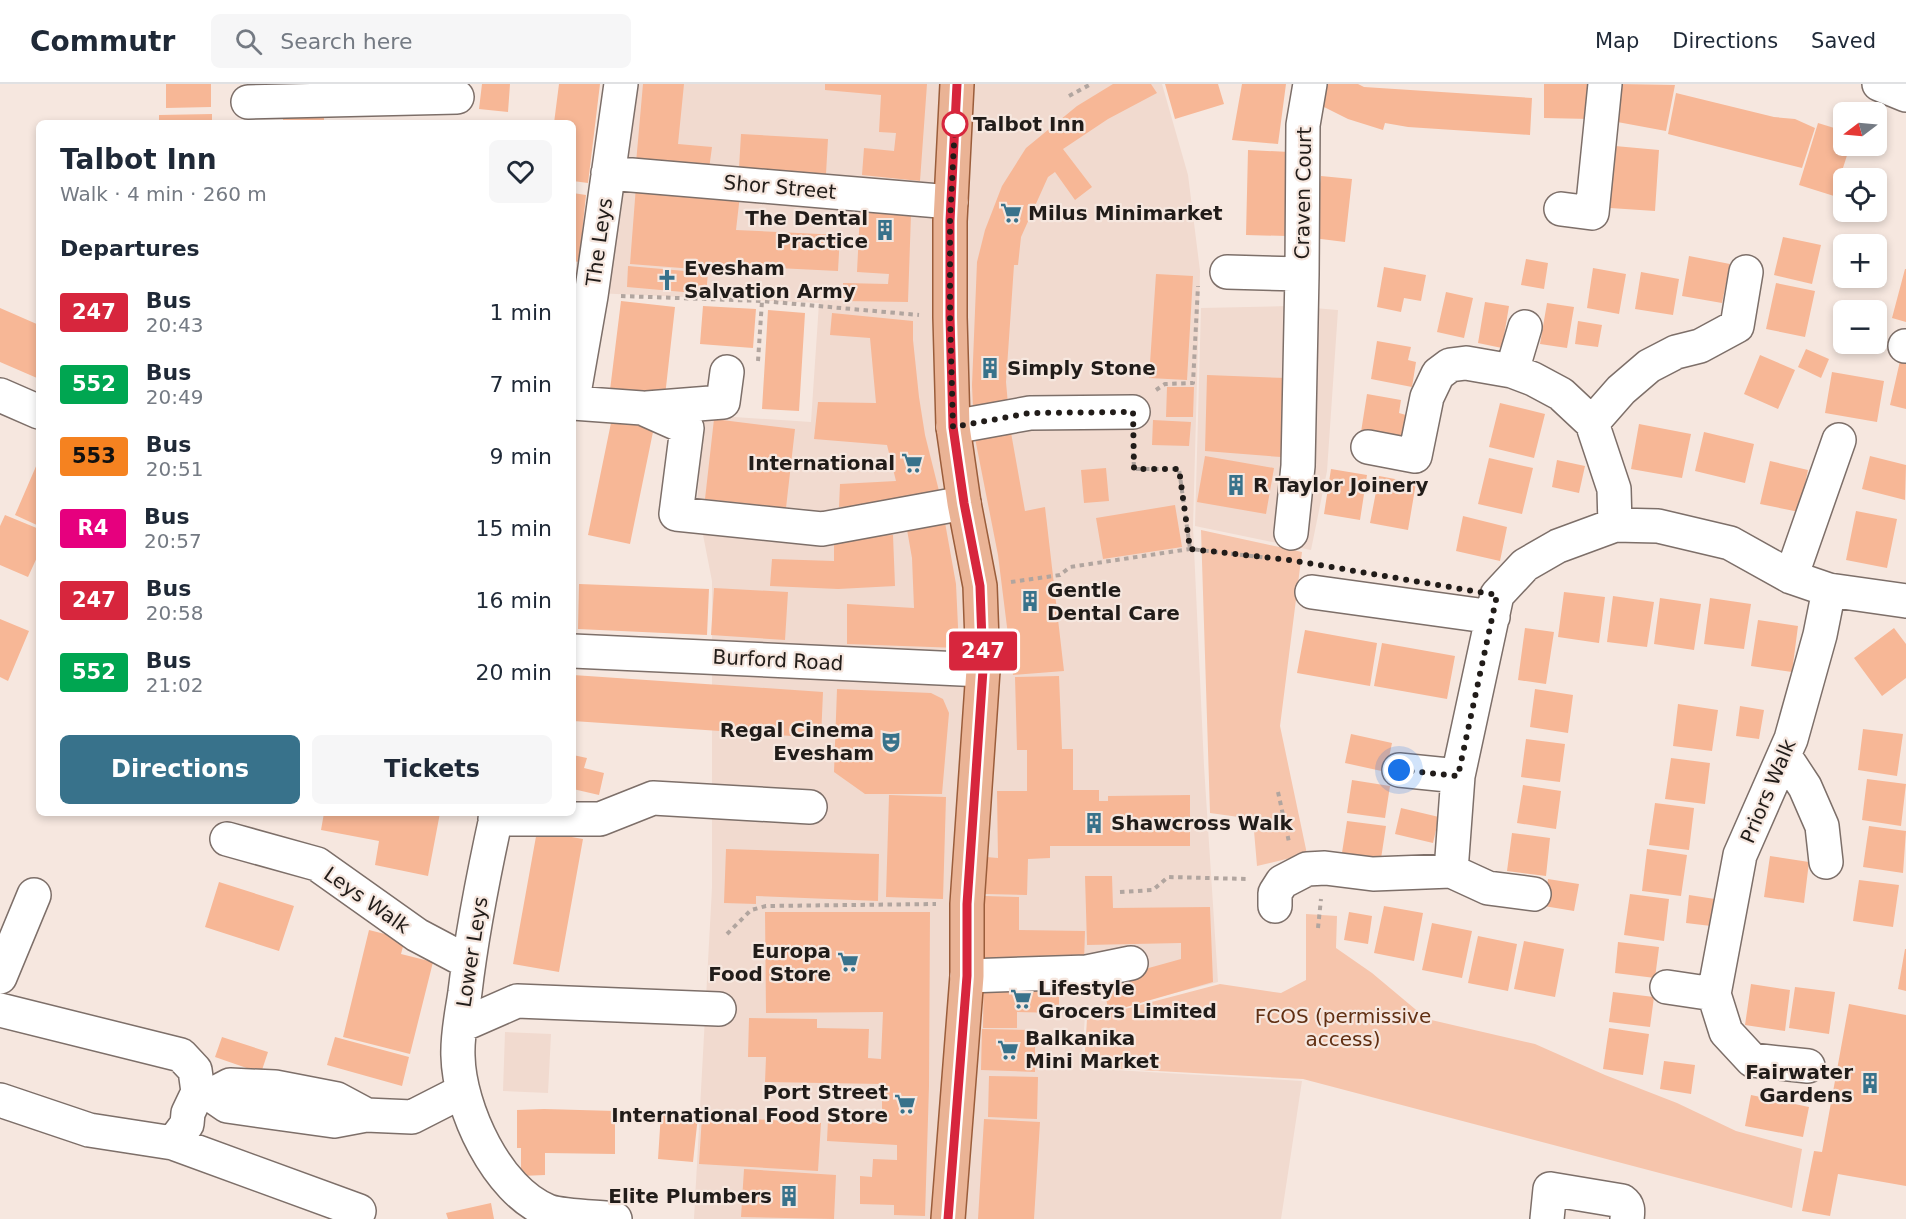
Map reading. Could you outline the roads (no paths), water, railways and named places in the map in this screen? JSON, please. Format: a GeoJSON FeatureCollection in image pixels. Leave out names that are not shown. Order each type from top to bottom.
{"type":"FeatureCollection","features":[{"type":"Feature","properties":{"kind":"main road"},"geometry":{"type":"LineString","coordinates":[[948,1219],[967,976],[967,904],[983,670],[980,586],[964,503],[953,427],[950,317],[951,202],[957,84]]}},
{"type":"Feature","properties":{"kind":"street","name":"The Leys"},"geometry":{"type":"LineString","coordinates":[[576,384],[591,296],[621,84]]}},
{"type":"Feature","properties":{"kind":"street","name":"Craven Court"},"geometry":{"type":"LineString","coordinates":[[1227,272],[1302,274],[1303,125],[1310,84]]}},
{"type":"Feature","properties":{"kind":"street"},"geometry":{"type":"LineString","coordinates":[[1561,209],[1592,213],[1605,84]]}},
{"type":"Feature","properties":{"kind":"street"},"geometry":{"type":"LineString","coordinates":[[1879,84],[1906,95]]}},
{"type":"Feature","properties":{"kind":"street"},"geometry":{"type":"LineString","coordinates":[[248,103],[457,97]]}},
{"type":"Feature","properties":{"kind":"street","name":"Shor Street"},"geometry":{"type":"LineString","coordinates":[[608,173],[951,202]]}},
{"type":"Feature","properties":{"kind":"street"},"geometry":{"type":"LineString","coordinates":[[1592,423],[1621,390],[1649,366],[1676,352],[1700,346],[1737,326],[1746,272]]}},
{"type":"Feature","properties":{"kind":"street"},"geometry":{"type":"LineString","coordinates":[[1285,546],[1298,466],[1302,274]]}},
{"type":"Feature","properties":{"kind":"street"},"geometry":{"type":"LineString","coordinates":[[1512,371],[1525,327]]}},
{"type":"Feature","properties":{"kind":"street"},"geometry":{"type":"LineString","coordinates":[[1368,447],[1415,456],[1427,397],[1438,374],[1450,365],[1466,363],[1512,371],[1533,378],[1561,394],[1592,423],[1614,489],[1615,525]]}},
{"type":"Feature","properties":{"kind":"street"},"geometry":{"type":"LineString","coordinates":[[576,401],[642,408],[723,402],[742,372]]}},
{"type":"Feature","properties":{"kind":"street"},"geometry":{"type":"LineString","coordinates":[[0,395],[36,411]]}},
{"type":"Feature","properties":{"kind":"street"},"geometry":{"type":"LineString","coordinates":[[642,408],[687,428],[676,514],[822,529],[964,503]]}},
{"type":"Feature","properties":{"kind":"street"},"geometry":{"type":"LineString","coordinates":[[953,427],[1030,413],[1133,412]]}},
{"type":"Feature","properties":{"kind":"street"},"geometry":{"type":"LineString","coordinates":[[1791,577],[1839,440]]}},
{"type":"Feature","properties":{"kind":"street"},"geometry":{"type":"LineString","coordinates":[[1451,871],[1458,776],[1497,595],[1525,566],[1558,546],[1615,525],[1658,526],[1730,543],[1791,577],[1829,590],[1906,601]]}},
{"type":"Feature","properties":{"kind":"street","name":"Priors Walk"},"geometry":{"type":"LineString","coordinates":[[1808,1066],[1752,1060],[1726,1032],[1714,994],[1740,855],[1791,739],[1817,647],[1829,590]]}},
{"type":"Feature","properties":{"kind":"street"},"geometry":{"type":"LineString","coordinates":[[1312,592],[1493,617]]}},
{"type":"Feature","properties":{"kind":"street","name":"Burford Road"},"geometry":{"type":"LineString","coordinates":[[576,651],[983,670]]}},
{"type":"Feature","properties":{"kind":"street"},"geometry":{"type":"LineString","coordinates":[[1784,755],[1805,787],[1822,826],[1826,862]]}},
{"type":"Feature","properties":{"kind":"street"},"geometry":{"type":"LineString","coordinates":[[1399,770],[1458,776]]}},
{"type":"Feature","properties":{"kind":"street"},"geometry":{"type":"LineString","coordinates":[[496,816],[600,819],[653,798],[810,807]]}},
{"type":"Feature","properties":{"kind":"street","name":"Lower Leys"},"geometry":{"type":"LineString","coordinates":[[496,816],[468,962],[458,1056],[464,1091],[479,1133],[492,1160],[506,1180],[548,1215]]}},
{"type":"Feature","properties":{"kind":"street","name":"Leys Walk"},"geometry":{"type":"LineString","coordinates":[[227,839],[317,864],[417,935],[468,962]]}},
{"type":"Feature","properties":{"kind":"street"},"geometry":{"type":"LineString","coordinates":[[1275,906],[1275,892],[1282,882],[1307,869],[1325,868],[1373,874],[1451,871],[1488,888],[1534,894]]}},
{"type":"Feature","properties":{"kind":"street"},"geometry":{"type":"LineString","coordinates":[[0,977],[34,896]]}},
{"type":"Feature","properties":{"kind":"street"},"geometry":{"type":"LineString","coordinates":[[967,976],[1087,972],[1131,963]]}},
{"type":"Feature","properties":{"kind":"street"},"geometry":{"type":"LineString","coordinates":[[1667,987],[1714,994]]}},
{"type":"Feature","properties":{"kind":"street"},"geometry":{"type":"LineString","coordinates":[[460,1026],[517,1000],[719,1009]]}},
{"type":"Feature","properties":{"kind":"street"},"geometry":{"type":"LineString","coordinates":[[0,1010],[181,1055],[195,1070],[204,1093]]}},
{"type":"Feature","properties":{"kind":"street"},"geometry":{"type":"LineString","coordinates":[[173,1143],[187,1124],[188,1113],[204,1093],[230,1085],[275,1087],[338,1099],[366,1115],[412,1117],[464,1091]]}},
{"type":"Feature","properties":{"kind":"street"},"geometry":{"type":"LineString","coordinates":[[0,1100],[89,1130],[173,1143],[359,1211]]}},
{"type":"Feature","properties":{"kind":"street"},"geometry":{"type":"LineString","coordinates":[[1547,1219],[1550,1189],[1622,1201],[1627,1204],[1627,1219]]}},
{"type":"Feature","properties":{"kind":"street"},"geometry":{"type":"LineString","coordinates":[[548,1215],[615,1219]]}},
{"type":"Feature","properties":{"kind":"place","name":"Talbot Inn"},"geometry":{"type":"Point","coordinates":[955,124]}},
{"type":"Feature","properties":{"kind":"place","name":"Milus Minimarket"},"geometry":{"type":"Point","coordinates":[1011,213]}},
{"type":"Feature","properties":{"kind":"place","name":"The Dental Practice"},"geometry":{"type":"Point","coordinates":[885,230]}},
{"type":"Feature","properties":{"kind":"place","name":"Evesham Salvation Army"},"geometry":{"type":"Point","coordinates":[667,280]}},
{"type":"Feature","properties":{"kind":"place","name":"Simply Stone"},"geometry":{"type":"Point","coordinates":[990,368]}},
{"type":"Feature","properties":{"kind":"place","name":"International"},"geometry":{"type":"Point","coordinates":[912,463]}},
{"type":"Feature","properties":{"kind":"place","name":"R Taylor Joinery"},"geometry":{"type":"Point","coordinates":[1236,485]}},
{"type":"Feature","properties":{"kind":"place","name":"Gentle Dental Care"},"geometry":{"type":"Point","coordinates":[1030,601]}},
{"type":"Feature","properties":{"kind":"place","name":"Regal Cinema Evesham"},"geometry":{"type":"Point","coordinates":[891,742]}},
{"type":"Feature","properties":{"kind":"place","name":"Shawcross Walk"},"geometry":{"type":"Point","coordinates":[1094,823]}},
{"type":"Feature","properties":{"kind":"place","name":"Europa Food Store"},"geometry":{"type":"Point","coordinates":[848,962]}},
{"type":"Feature","properties":{"kind":"place","name":"Lifestyle Grocers Limited"},"geometry":{"type":"Point","coordinates":[1021,999]}},
{"type":"Feature","properties":{"kind":"place","name":"Balkanika Mini Market"},"geometry":{"type":"Point","coordinates":[1008,1050]}},
{"type":"Feature","properties":{"kind":"place","name":"Fairwater Gardens"},"geometry":{"type":"Point","coordinates":[1870,1083]}},
{"type":"Feature","properties":{"kind":"place","name":"Port Street International Food Store"},"geometry":{"type":"Point","coordinates":[905,1104]}},
{"type":"Feature","properties":{"kind":"place","name":"Elite Plumbers"},"geometry":{"type":"Point","coordinates":[789,1196]}},
{"type":"Feature","properties":{"kind":"park label","name":"FCOS (permissive access)"},"geometry":{"type":"Point","coordinates":[1343,1028]}}]}
